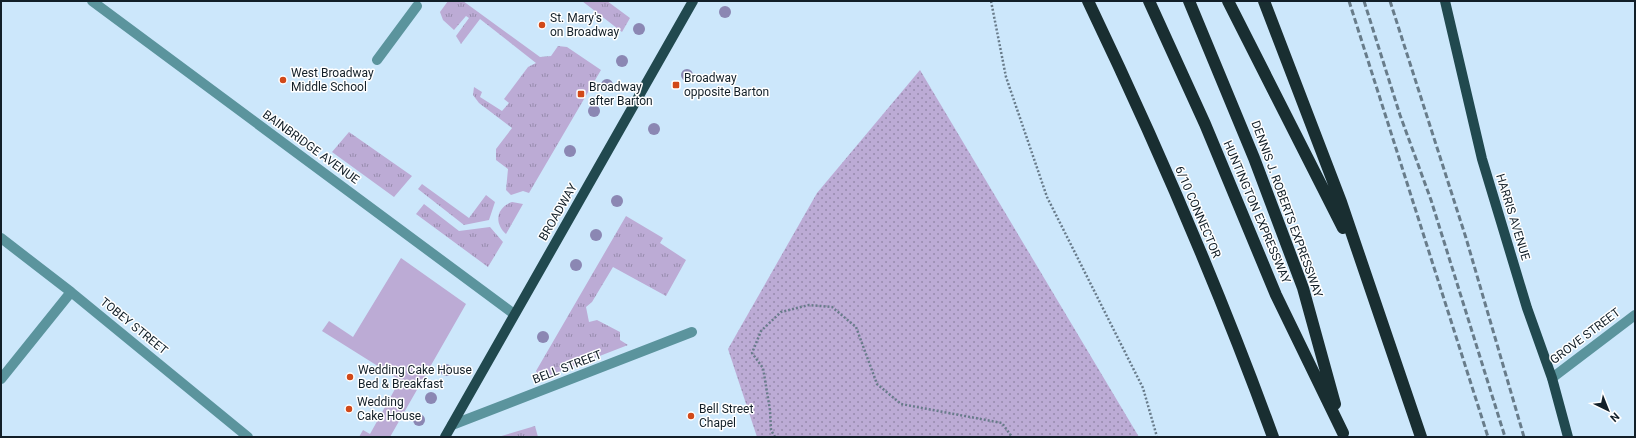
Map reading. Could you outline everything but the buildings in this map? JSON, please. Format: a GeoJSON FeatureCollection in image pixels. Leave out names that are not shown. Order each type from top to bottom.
{"type":"FeatureCollection","features":[{"type":"Feature","properties":{"kind":"highway","name":"6/10 CONNECTOR"},"geometry":{"type":"LineString","coordinates":[[1088,1],[1168,176],[1273,437]]}},
{"type":"Feature","properties":{"kind":"highway","name":"HUNTINGTON EXPRESSWAY"},"geometry":{"type":"LineString","coordinates":[[1149,1],[1205,124],[1276,295],[1343,435]]}},
{"type":"Feature","properties":{"kind":"highway","name":"DENNIS J. ROBERTS EXPRESSWAY"},"geometry":{"type":"LineString","coordinates":[[1189,1],[1254,158],[1303,288],[1343,435]]}},
{"type":"Feature","properties":{"kind":"highway"},"geometry":{"type":"LineString","coordinates":[[1228,1],[1365,272]]}},
{"type":"Feature","properties":{"kind":"highway"},"geometry":{"type":"LineString","coordinates":[[1264,1],[1341,202],[1421,437]]}},
{"type":"Feature","properties":{"kind":"main road","name":"BROADWAY"},"geometry":{"type":"LineString","coordinates":[[446,437],[514,314],[693,1]]}},
{"type":"Feature","properties":{"kind":"main road","name":"HARRIS AVENUE"},"geometry":{"type":"LineString","coordinates":[[1445,1],[1482,159],[1527,308],[1552,378],[1568,437]]}},
{"type":"Feature","properties":{"kind":"street","name":"BAINBRIDGE AVENUE"},"geometry":{"type":"LineString","coordinates":[[92,1],[514,314]]}},
{"type":"Feature","properties":{"kind":"street"},"geometry":{"type":"LineString","coordinates":[[377,60],[417,6]]}},
{"type":"Feature","properties":{"kind":"street","name":"TOBEY STREET"},"geometry":{"type":"LineString","coordinates":[[1,238],[71,292],[248,437]]}},
{"type":"Feature","properties":{"kind":"street"},"geometry":{"type":"LineString","coordinates":[[1,379],[71,292]]}},
{"type":"Feature","properties":{"kind":"street","name":"GROVE STREET"},"geometry":{"type":"LineString","coordinates":[[1552,378],[1635,315]]}},
{"type":"Feature","properties":{"kind":"street","name":"BELL STREET"},"geometry":{"type":"LineString","coordinates":[[452,425],[692,332]]}},
{"type":"Feature","properties":{"kind":"path"},"geometry":{"type":"LineString","coordinates":[[991,1],[1006,77],[1047,197],[1142,388],[1157,437]]}},
{"type":"Feature","properties":{"kind":"path"},"geometry":{"type":"LineString","coordinates":[[776,437],[771,430],[770,410],[763,368],[752,353],[761,331],[781,312],[809,305],[832,307],[856,328],[877,384],[901,404],[1002,423],[1012,437]]}},
{"type":"Feature","properties":{"kind":"green space"},"geometry":{"type":"Polygon","coordinates":[[[448,1],[463,1],[540,57],[551,56],[558,46],[567,47],[601,70],[529,193],[523,191],[511,195],[506,190],[508,169],[496,160],[496,149],[512,128],[479,103],[473,95],[474,87],[482,92],[480,97],[502,111],[509,103],[504,99],[528,67],[536,63],[480,19],[461,44],[456,36],[469,18],[466,16],[454,30],[443,20],[440,12],[448,1]]]}},
{"type":"Feature","properties":{"kind":"green space"},"geometry":{"type":"Polygon","coordinates":[[[582,1],[607,1],[630,18],[622,32],[582,1]]]}},
{"type":"Feature","properties":{"kind":"green space"},"geometry":{"type":"Polygon","coordinates":[[[920,70],[1139,437],[757,437],[728,349],[817,193],[920,70]]]}},
{"type":"Feature","properties":{"kind":"green space"},"geometry":{"type":"Polygon","coordinates":[[[349,132],[412,176],[394,197],[332,152],[349,132]]]}},
{"type":"Feature","properties":{"kind":"green space"},"geometry":{"type":"Polygon","coordinates":[[[422,184],[469,218],[486,195],[495,202],[489,220],[464,225],[418,189],[422,184]]]}},
{"type":"Feature","properties":{"kind":"green space"},"geometry":{"type":"Polygon","coordinates":[[[512,202],[523,204],[506,234],[502,230],[498,221],[498,216],[503,208],[512,202]]]}},
{"type":"Feature","properties":{"kind":"green space"},"geometry":{"type":"Polygon","coordinates":[[[424,204],[459,231],[490,227],[503,242],[488,267],[416,214],[424,204]]]}},
{"type":"Feature","properties":{"kind":"green space"},"geometry":{"type":"Polygon","coordinates":[[[626,216],[663,238],[660,243],[686,260],[666,296],[613,267],[592,302],[586,307],[589,322],[597,320],[620,332],[620,340],[628,345],[543,378],[538,375],[536,371],[626,216]]]}},
{"type":"Feature","properties":{"kind":"green space"},"geometry":{"type":"Polygon","coordinates":[[[401,258],[466,304],[390,437],[359,437],[363,430],[370,434],[400,380],[322,331],[329,321],[353,337],[401,258]]]}},
{"type":"Feature","properties":{"kind":"green space"},"geometry":{"type":"Polygon","coordinates":[[[535,426],[538,437],[498,437],[535,426]]]}},
{"type":"Feature","properties":{"kind":"railway"},"geometry":{"type":"LineString","coordinates":[[1349,1],[1488,437]]}},
{"type":"Feature","properties":{"kind":"railway"},"geometry":{"type":"LineString","coordinates":[[1364,1],[1400,115],[1431,200],[1505,437]]}},
{"type":"Feature","properties":{"kind":"railway"},"geometry":{"type":"LineString","coordinates":[[1390,1],[1466,238],[1524,437]]}},
{"type":"Feature","properties":{"kind":"place","name":"St. Mary's on Broadway"},"geometry":{"type":"Point","coordinates":[542,25]}},
{"type":"Feature","properties":{"kind":"place","name":"West Broadway Middle School"},"geometry":{"type":"Point","coordinates":[283,80]}},
{"type":"Feature","properties":{"kind":"place","name":"Broadway opposite Barton"},"geometry":{"type":"Point","coordinates":[676,85]}},
{"type":"Feature","properties":{"kind":"place","name":"Broadway after Barton"},"geometry":{"type":"Point","coordinates":[581,94]}},
{"type":"Feature","properties":{"kind":"place","name":"Wedding Cake House Bed & Breakfast"},"geometry":{"type":"Point","coordinates":[350,377]}},
{"type":"Feature","properties":{"kind":"place","name":"Wedding Cake House"},"geometry":{"type":"Point","coordinates":[349,409]}},
{"type":"Feature","properties":{"kind":"place","name":"Bell Street Chapel"},"geometry":{"type":"Point","coordinates":[691,416]}}]}
